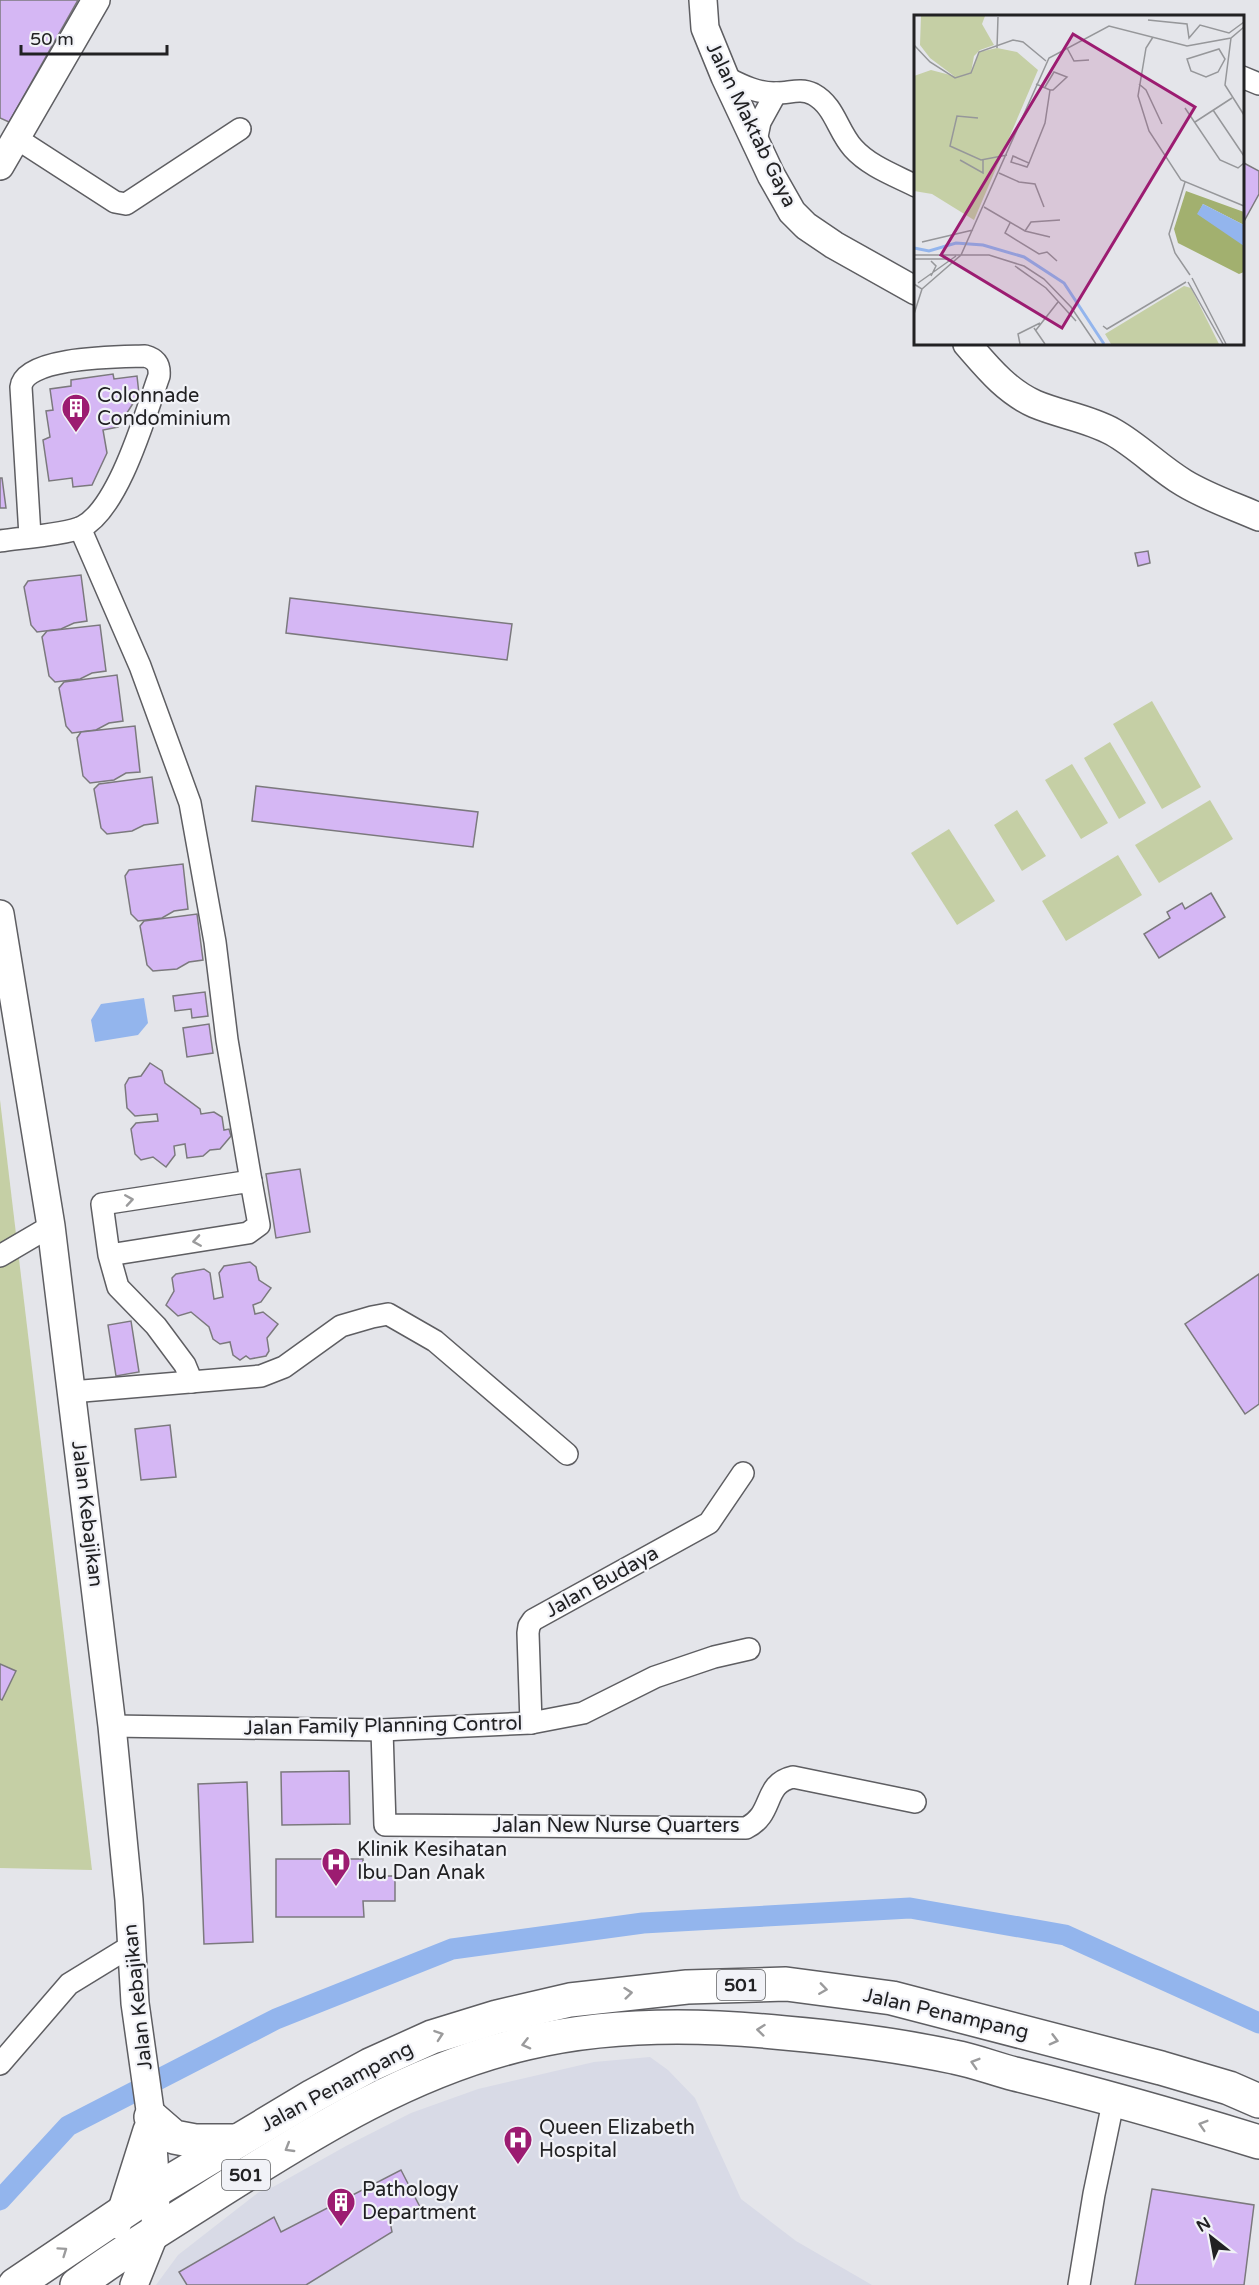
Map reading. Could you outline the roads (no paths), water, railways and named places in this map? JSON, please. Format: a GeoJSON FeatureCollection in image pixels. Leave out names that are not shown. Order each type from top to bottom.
{"type":"FeatureCollection","features":[{"type":"Feature","properties":{"kind":"main road","name":"Jalan Penampang"},"geometry":{"type":"LineString","coordinates":[[15,2285],[156,2190],[313,2096],[370,2065],[432,2037],[497,2017],[570,2000],[687,1987],[786,1984],[892,1998],[1229,2088],[1259,2101]]}},
{"type":"Feature","properties":{"kind":"main road"},"geometry":{"type":"LineString","coordinates":[[570,2000],[562,2007],[563,2016],[566,2025],[575,2033]]}},
{"type":"Feature","properties":{"kind":"main road","name":"Jalan Penampang"},"geometry":{"type":"LineString","coordinates":[[77,2285],[105,2273],[154,2233],[289,2148],[376,2098],[408,2083],[480,2057],[524,2044],[575,2033],[668,2026],[726,2027],[855,2039],[957,2057],[1114,2098],[1259,2142]]}},
{"type":"Feature","properties":{"kind":"main road"},"geometry":{"type":"LineString","coordinates":[[1092,2050],[1114,2098]]}},
{"type":"Feature","properties":{"kind":"main road"},"geometry":{"type":"LineString","coordinates":[[151,2117],[174,2137],[195,2141],[238,2140]]}},
{"type":"Feature","properties":{"kind":"street"},"geometry":{"type":"LineString","coordinates":[[0,166],[96,0]]}},
{"type":"Feature","properties":{"kind":"street","name":"Jalan Maktab Gaya"},"geometry":{"type":"LineString","coordinates":[[703,0],[705,28],[725,77],[771,175],[792,212],[806,226],[866,265],[914,290]]}},
{"type":"Feature","properties":{"kind":"street"},"geometry":{"type":"LineString","coordinates":[[725,77],[749,89],[776,93],[799,90],[811,93],[825,102],[835,115],[846,139],[865,159],[914,185]]}},
{"type":"Feature","properties":{"kind":"street"},"geometry":{"type":"LineString","coordinates":[[1244,78],[1259,84]]}},
{"type":"Feature","properties":{"kind":"street"},"geometry":{"type":"LineString","coordinates":[[756,141],[760,123],[776,93]]}},
{"type":"Feature","properties":{"kind":"street"},"geometry":{"type":"LineString","coordinates":[[16,138],[115,202],[126,204],[240,129]]}},
{"type":"Feature","properties":{"kind":"street"},"geometry":{"type":"LineString","coordinates":[[968,345],[999,380],[1013,391],[1036,404],[1100,425],[1123,438],[1152,462],[1186,484],[1259,518]]}},
{"type":"Feature","properties":{"kind":"street"},"geometry":{"type":"LineString","coordinates":[[0,541],[80,528],[96,518],[113,492],[130,456],[159,376],[160,369],[152,358],[145,356],[79,358],[32,372],[23,378],[21,387],[30,536]]}},
{"type":"Feature","properties":{"kind":"street"},"geometry":{"type":"LineString","coordinates":[[80,528],[140,666],[190,802],[215,942],[226,1040],[259,1225],[248,1233],[109,1255]]}},
{"type":"Feature","properties":{"kind":"street","name":"Jalan Kebajikan"},"geometry":{"type":"LineString","coordinates":[[0,914],[51,1226],[112,1726],[135,2003],[151,2117],[156,2190],[154,2233],[134,2285]]}},
{"type":"Feature","properties":{"kind":"street"},"geometry":{"type":"LineString","coordinates":[[192,1382],[185,1365],[156,1326],[118,1287],[109,1255],[102,1204],[251,1181]]}},
{"type":"Feature","properties":{"kind":"street"},"geometry":{"type":"LineString","coordinates":[[0,1256],[51,1226]]}},
{"type":"Feature","properties":{"kind":"street"},"geometry":{"type":"LineString","coordinates":[[71,1392],[261,1376],[284,1367],[341,1326],[388,1314],[435,1341],[567,1454]]}},
{"type":"Feature","properties":{"kind":"street","name":"Jalan Budaya"},"geometry":{"type":"LineString","coordinates":[[531,1723],[528,1633],[533,1620],[709,1522],[743,1473]]}},
{"type":"Feature","properties":{"kind":"street","name":"Jalan Family Planning Control"},"geometry":{"type":"LineString","coordinates":[[112,1726],[382,1730],[531,1723],[584,1713],[655,1677],[692,1664],[749,1649]]}},
{"type":"Feature","properties":{"kind":"street","name":"Jalan New Nurse Quarters"},"geometry":{"type":"LineString","coordinates":[[382,1730],[385,1825],[746,1828],[762,1816],[778,1784],[793,1777],[915,1802]]}},
{"type":"Feature","properties":{"kind":"street"},"geometry":{"type":"LineString","coordinates":[[0,2064],[69,1984],[131,1946]]}},
{"type":"Feature","properties":{"kind":"street"},"geometry":{"type":"LineString","coordinates":[[1079,2285],[1094,2194],[1114,2098]]}},
{"type":"Feature","properties":{"kind":"street","name":"Jalan Kebajikan"},"geometry":{"type":"LineString","coordinates":[[105,2273],[119,2213],[151,2117]]}},
{"type":"Feature","properties":{"kind":"water"},"geometry":{"type":"Polygon","coordinates":[[[144,998],[148,1023],[138,1035],[95,1042],[91,1020],[101,1004],[144,998]]]}},
{"type":"Feature","properties":{"kind":"waterway"},"geometry":{"type":"LineString","coordinates":[[0,2200],[68,2126],[276,2019],[452,1949],[643,1923],[910,1908],[1065,1935],[1259,2023]]}},
{"type":"Feature","properties":{"kind":"place","name":"Colonnade Condominium"},"geometry":{"type":"Point","coordinates":[76,434]}},
{"type":"Feature","properties":{"kind":"place","name":"Klinik Kesihatan Ibu Dan Anak"},"geometry":{"type":"Point","coordinates":[336,1888]}},
{"type":"Feature","properties":{"kind":"place","name":"Queen Elizabeth Hospital"},"geometry":{"type":"Point","coordinates":[518,2166]}},
{"type":"Feature","properties":{"kind":"place","name":"Pathology Department"},"geometry":{"type":"Point","coordinates":[341,2228]}}]}
